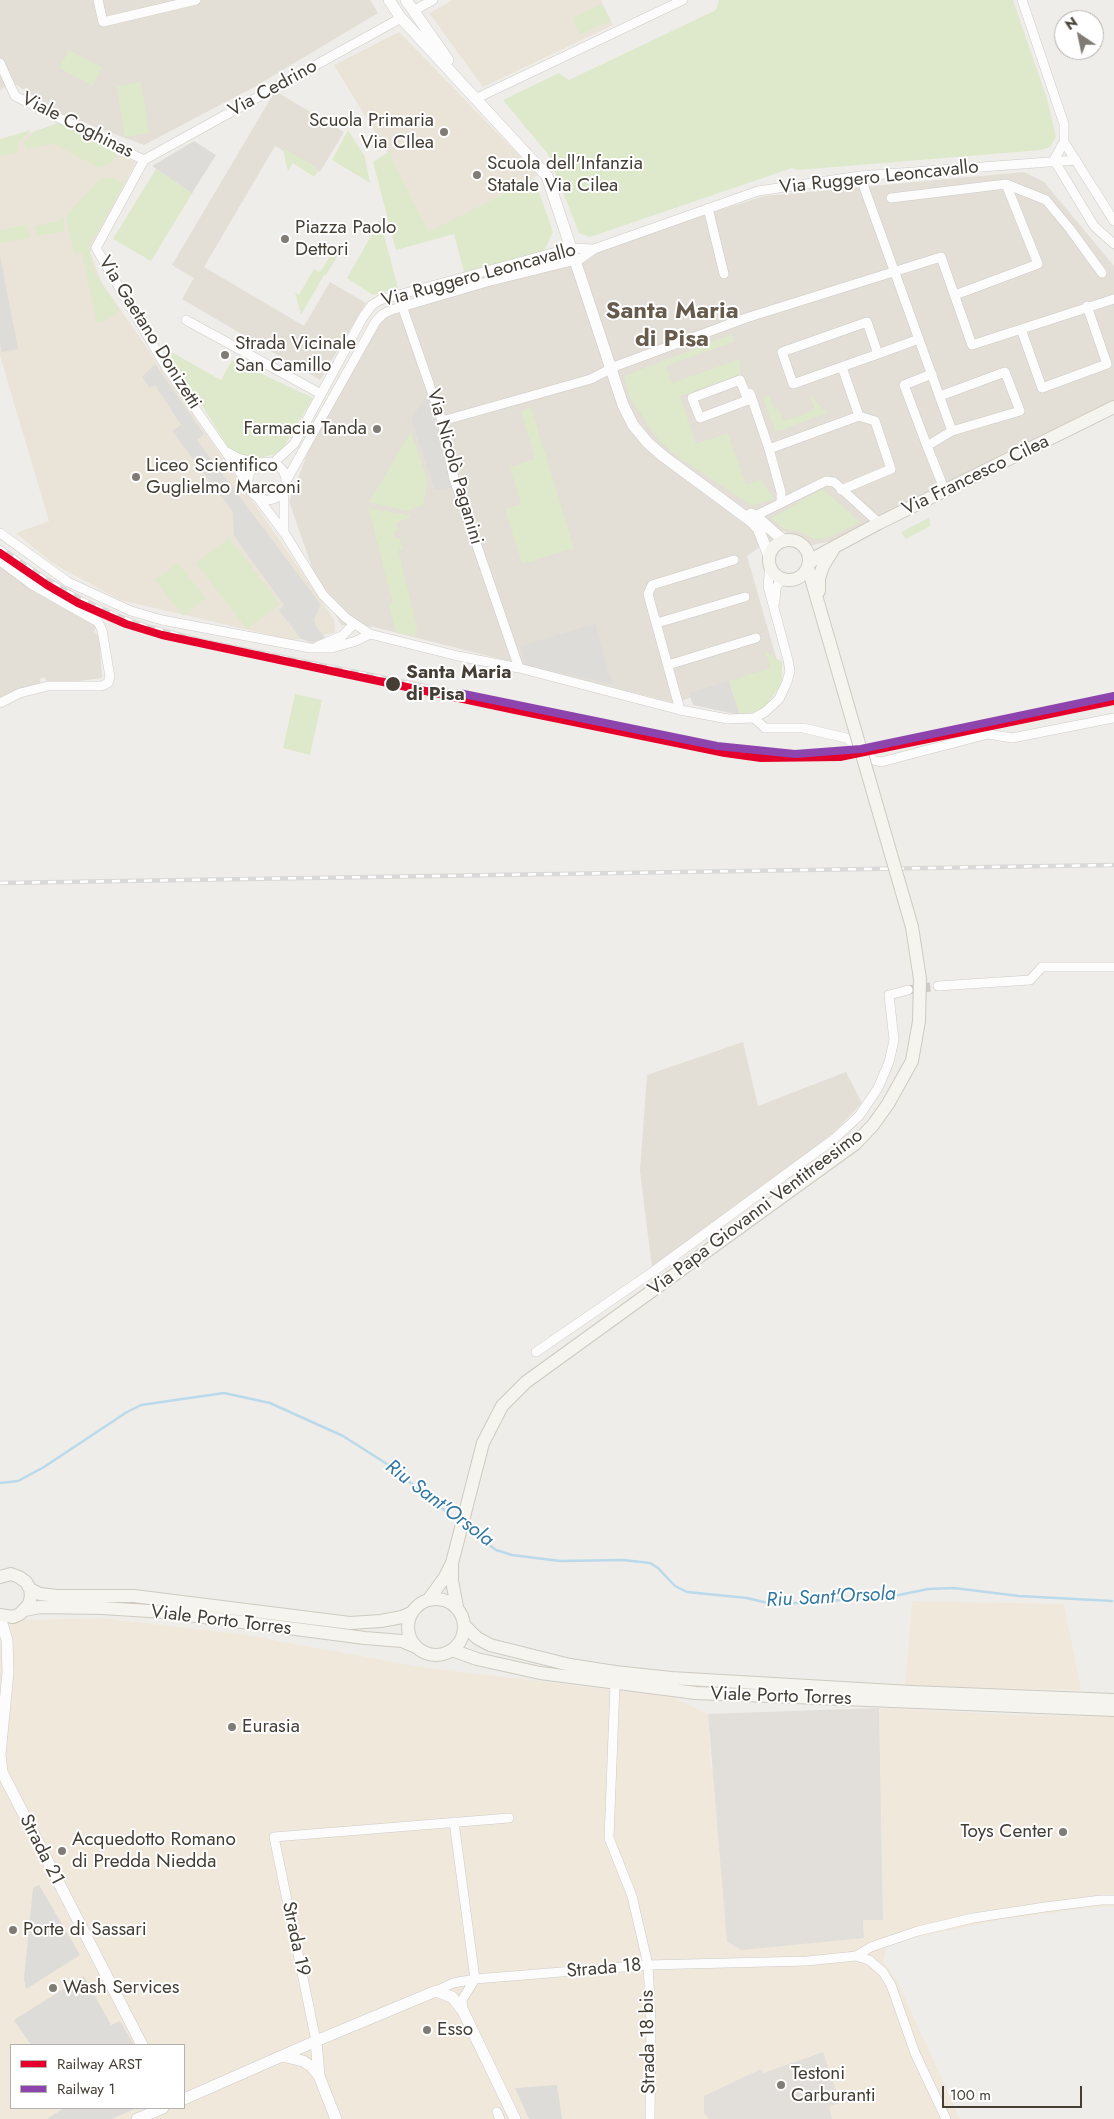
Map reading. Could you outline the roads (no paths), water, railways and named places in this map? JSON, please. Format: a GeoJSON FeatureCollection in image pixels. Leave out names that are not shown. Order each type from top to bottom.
{"type":"FeatureCollection","features":[{"type":"Feature","properties":{"kind":"main road","name":"Via Francesco Cilea"},"geometry":{"type":"LineString","coordinates":[[808,566],[816,557],[838,544],[1114,407]]}},
{"type":"Feature","properties":{"kind":"main road"},"geometry":{"type":"LineString","coordinates":[[786,579],[804,574],[808,566],[809,558],[805,548],[795,541],[784,541],[774,546],[769,561],[776,576],[802,586],[818,602]]}},
{"type":"Feature","properties":{"kind":"main road","name":"Via Francesco Cilea"},"geometry":{"type":"LineString","coordinates":[[805,548],[814,549],[838,544]]}},
{"type":"Feature","properties":{"kind":"main road"},"geometry":{"type":"LineString","coordinates":[[818,602],[819,578],[823,566],[838,544]]}},
{"type":"Feature","properties":{"kind":"main road","name":"Via Papa Giovanni Ventitreesimo"},"geometry":{"type":"LineString","coordinates":[[457,1607],[452,1581],[452,1563],[459,1531],[483,1443],[502,1406],[526,1382],[855,1144],[873,1125],[888,1104],[912,1061],[920,1021],[920,979],[912,927],[808,566]]}},
{"type":"Feature","properties":{"kind":"main road","name":"Via Papa Giovanni Ventitreesimo"},"geometry":{"type":"LineString","coordinates":[[428,1599],[445,1577],[452,1563]]}},
{"type":"Feature","properties":{"kind":"main road"},"geometry":{"type":"LineString","coordinates":[[0,1577],[12,1574],[19,1577],[30,1589],[29,1604],[25,1610]]}},
{"type":"Feature","properties":{"kind":"main road","name":"Viale Porto Torres"},"geometry":{"type":"LineString","coordinates":[[30,1589],[40,1594],[57,1596],[134,1596],[350,1623],[381,1621],[402,1617],[411,1613]]}},
{"type":"Feature","properties":{"kind":"main road"},"geometry":{"type":"LineString","coordinates":[[428,1599],[444,1600],[457,1607],[463,1616],[465,1626],[463,1636],[452,1650],[443,1654],[433,1655],[416,1647],[409,1636],[408,1625],[411,1613],[418,1604],[428,1599]]}},
{"type":"Feature","properties":{"kind":"main road","name":"Viale Porto Torres"},"geometry":{"type":"LineString","coordinates":[[13,1616],[25,1610],[40,1607],[165,1612],[365,1638],[402,1641],[416,1647]]}},
{"type":"Feature","properties":{"kind":"main road"},"geometry":{"type":"LineString","coordinates":[[0,1616],[13,1616]]}},
{"type":"Feature","properties":{"kind":"main road","name":"Viale Porto Torres"},"geometry":{"type":"LineString","coordinates":[[465,1626],[477,1638],[490,1645],[570,1665],[615,1672],[671,1678],[901,1691],[1114,1700]]}},
{"type":"Feature","properties":{"kind":"main road","name":"Viale Porto Torres"},"geometry":{"type":"LineString","coordinates":[[452,1650],[477,1660],[505,1666],[615,1684],[696,1693],[1114,1710]]}},
{"type":"Feature","properties":{"kind":"street"},"geometry":{"type":"LineString","coordinates":[[98,0],[102,22],[196,0]]}},
{"type":"Feature","properties":{"kind":"street"},"geometry":{"type":"LineString","coordinates":[[390,0],[401,18],[547,176],[571,248],[577,259],[623,405],[633,425],[648,443],[663,456],[727,502],[758,528],[769,561],[768,582],[790,671],[779,699],[754,718],[765,728],[803,728],[846,738],[861,748],[873,760],[881,762],[988,734],[1012,738],[1114,718]]}},
{"type":"Feature","properties":{"kind":"street"},"geometry":{"type":"LineString","coordinates":[[406,0],[475,99]]}},
{"type":"Feature","properties":{"kind":"street"},"geometry":{"type":"LineString","coordinates":[[413,11],[433,0]]}},
{"type":"Feature","properties":{"kind":"street"},"geometry":{"type":"LineString","coordinates":[[475,99],[683,0]]}},
{"type":"Feature","properties":{"kind":"street"},"geometry":{"type":"LineString","coordinates":[[1022,0],[1064,124],[1064,142],[1054,160]]}},
{"type":"Feature","properties":{"kind":"street","name":"Via Cedrino"},"geometry":{"type":"LineString","coordinates":[[144,160],[401,18]]}},
{"type":"Feature","properties":{"kind":"street","name":"Viale Coghinas"},"geometry":{"type":"LineString","coordinates":[[0,63],[16,96],[144,160]]}},
{"type":"Feature","properties":{"kind":"street"},"geometry":{"type":"LineString","coordinates":[[1064,142],[1114,220]]}},
{"type":"Feature","properties":{"kind":"street","name":"Via Gaetano Donizetti"},"geometry":{"type":"LineString","coordinates":[[144,160],[96,248],[166,367],[248,484],[251,492],[258,498],[284,534],[323,595],[354,624],[370,634],[458,656],[519,668],[680,710],[728,719],[743,720],[754,718]]}},
{"type":"Feature","properties":{"kind":"street"},"geometry":{"type":"LineString","coordinates":[[1054,160],[1076,160]]}},
{"type":"Feature","properties":{"kind":"street"},"geometry":{"type":"LineString","coordinates":[[1054,160],[1094,226],[1114,244]]}},
{"type":"Feature","properties":{"kind":"street","name":"Via Ruggero Leoncavallo"},"geometry":{"type":"LineString","coordinates":[[285,486],[376,321],[383,314],[402,306],[577,259],[594,248],[758,192],[860,176],[1054,160]]}},
{"type":"Feature","properties":{"kind":"street"},"geometry":{"type":"LineString","coordinates":[[860,176],[952,431]]}},
{"type":"Feature","properties":{"kind":"street"},"geometry":{"type":"LineString","coordinates":[[955,295],[1038,264],[1006,184]]}},
{"type":"Feature","properties":{"kind":"street"},"geometry":{"type":"LineString","coordinates":[[891,198],[1006,184],[1046,200],[1070,228],[1102,273]]}},
{"type":"Feature","properties":{"kind":"street"},"geometry":{"type":"LineString","coordinates":[[708,208],[724,274]]}},
{"type":"Feature","properties":{"kind":"street","name":"Via Ruggero Leoncavallo"},"geometry":{"type":"LineString","coordinates":[[273,463],[294,444],[363,317],[372,305],[380,300],[571,248],[594,248]]}},
{"type":"Feature","properties":{"kind":"street"},"geometry":{"type":"LineString","coordinates":[[442,421],[591,379],[611,368],[746,318],[941,256],[972,345],[1087,306],[1114,299]]}},
{"type":"Feature","properties":{"kind":"street","name":"Via Nicolò Paganini"},"geometry":{"type":"LineString","coordinates":[[399,295],[442,421],[454,479],[519,668]]}},
{"type":"Feature","properties":{"kind":"street"},"geometry":{"type":"LineString","coordinates":[[1021,329],[1042,388],[1107,364],[1087,306]]}},
{"type":"Feature","properties":{"kind":"street"},"geometry":{"type":"LineString","coordinates":[[186,320],[321,394]]}},
{"type":"Feature","properties":{"kind":"street"},"geometry":{"type":"LineString","coordinates":[[878,354],[867,322],[782,352],[793,384],[842,366],[878,354],[919,339]]}},
{"type":"Feature","properties":{"kind":"street"},"geometry":{"type":"LineString","coordinates":[[842,366],[859,416]]}},
{"type":"Feature","properties":{"kind":"street"},"geometry":{"type":"LineString","coordinates":[[927,446],[952,431],[1020,411],[1005,372],[940,396]]}},
{"type":"Feature","properties":{"kind":"street"},"geometry":{"type":"LineString","coordinates":[[932,374],[904,385],[945,491]]}},
{"type":"Feature","properties":{"kind":"street"},"geometry":{"type":"LineString","coordinates":[[740,380],[744,389],[748,400],[700,418],[692,398],[740,380]]}},
{"type":"Feature","properties":{"kind":"street"},"geometry":{"type":"LineString","coordinates":[[744,389],[748,388],[769,449],[781,492],[781,503]]}},
{"type":"Feature","properties":{"kind":"street"},"geometry":{"type":"LineString","coordinates":[[769,449],[859,416],[875,421],[891,469],[841,490]]}},
{"type":"Feature","properties":{"kind":"street"},"geometry":{"type":"LineString","coordinates":[[224,450],[240,459],[273,463],[283,470],[285,486],[284,534]]}},
{"type":"Feature","properties":{"kind":"street"},"geometry":{"type":"LineString","coordinates":[[248,484],[249,475],[254,467],[262,463]]}},
{"type":"Feature","properties":{"kind":"street"},"geometry":{"type":"LineString","coordinates":[[755,516],[826,481],[834,482],[880,523]]}},
{"type":"Feature","properties":{"kind":"street"},"geometry":{"type":"LineString","coordinates":[[258,498],[270,500],[280,495],[285,486]]}},
{"type":"Feature","properties":{"kind":"street"},"geometry":{"type":"LineString","coordinates":[[727,502],[755,516],[784,541]]}},
{"type":"Feature","properties":{"kind":"street"},"geometry":{"type":"LineString","coordinates":[[0,533],[68,582],[131,611],[162,620],[310,648],[332,648],[370,634]]}},
{"type":"Feature","properties":{"kind":"street"},"geometry":{"type":"LineString","coordinates":[[680,710],[648,594],[652,585],[734,560]]}},
{"type":"Feature","properties":{"kind":"street"},"geometry":{"type":"LineString","coordinates":[[0,561],[31,584],[98,622],[102,630],[110,677],[108,682],[102,686],[48,686],[20,694],[0,703]]}},
{"type":"Feature","properties":{"kind":"street"},"geometry":{"type":"LineString","coordinates":[[774,608],[776,588],[786,579]]}},
{"type":"Feature","properties":{"kind":"street"},"geometry":{"type":"LineString","coordinates":[[656,623],[745,597]]}},
{"type":"Feature","properties":{"kind":"street"},"geometry":{"type":"LineString","coordinates":[[310,648],[342,636],[354,624]]}},
{"type":"Feature","properties":{"kind":"street"},"geometry":{"type":"LineString","coordinates":[[668,666],[756,638]]}},
{"type":"Feature","properties":{"kind":"street"},"geometry":{"type":"LineString","coordinates":[[938,986],[1030,980],[1042,967],[1114,967]]}},
{"type":"Feature","properties":{"kind":"street"},"geometry":{"type":"LineString","coordinates":[[536,1352],[654,1271],[834,1139],[859,1116],[878,1088],[889,1062],[894,1040],[890,995],[908,990]]}},
{"type":"Feature","properties":{"kind":"street"},"geometry":{"type":"LineString","coordinates":[[654,1271],[658,1286]]}},
{"type":"Feature","properties":{"kind":"street","name":"Strada 21"},"geometry":{"type":"LineString","coordinates":[[0,1616],[7,1640],[8,1672],[0,1755],[2,1772],[141,2044]]}},
{"type":"Feature","properties":{"kind":"street","name":"Strada 21"},"geometry":{"type":"LineString","coordinates":[[7,1640],[13,1616]]}},
{"type":"Feature","properties":{"kind":"street","name":"Strada 18 bis"},"geometry":{"type":"LineString","coordinates":[[615,1684],[609,1838],[632,1896],[648,1965],[651,2021],[650,2119]]}},
{"type":"Feature","properties":{"kind":"street"},"geometry":{"type":"LineString","coordinates":[[463,2011],[462,2000],[474,1979],[454,1822],[509,1818]]}},
{"type":"Feature","properties":{"kind":"street","name":"Strada 19"},"geometry":{"type":"LineString","coordinates":[[316,2040],[274,1837],[454,1822]]}},
{"type":"Feature","properties":{"kind":"street"},"geometry":{"type":"LineString","coordinates":[[856,1956],[871,1947],[918,1931],[973,1918],[1054,1906],[1114,1900]]}},
{"type":"Feature","properties":{"kind":"street"},"geometry":{"type":"LineString","coordinates":[[856,1956],[869,1960],[883,1972],[891,1985],[915,2054],[946,2119]]}},
{"type":"Feature","properties":{"kind":"street","name":"Strada 18"},"geometry":{"type":"LineString","coordinates":[[185,2099],[316,2040],[453,1983],[474,1979],[648,1965],[807,1961],[856,1956]]}},
{"type":"Feature","properties":{"kind":"street"},"geometry":{"type":"LineString","coordinates":[[436,1991],[452,1998],[463,2011],[515,2119]]}},
{"type":"Feature","properties":{"kind":"street"},"geometry":{"type":"LineString","coordinates":[[316,2040],[319,2076]]}},
{"type":"Feature","properties":{"kind":"street"},"geometry":{"type":"LineString","coordinates":[[282,2056],[303,2060],[312,2067],[319,2076],[336,2119]]}},
{"type":"Feature","properties":{"kind":"street"},"geometry":{"type":"LineString","coordinates":[[137,2119],[161,2109]]}},
{"type":"Feature","properties":{"kind":"waterway","name":"Riu Sant'Orsola"},"geometry":{"type":"LineString","coordinates":[[0,1483],[18,1481],[44,1467],[127,1412],[141,1405],[224,1393],[270,1403],[343,1436],[387,1464],[458,1521]]}},
{"type":"Feature","properties":{"kind":"waterway","name":"Riu Sant'Orsola"},"geometry":{"type":"LineString","coordinates":[[466,1528],[496,1550],[512,1555],[560,1561],[623,1560],[650,1563],[658,1568],[675,1586],[687,1592],[747,1598],[768,1603],[807,1603],[899,1595],[928,1589],[954,1588],[1019,1596],[1112,1601]]}},
{"type":"Feature","properties":{"kind":"tunnel"},"geometry":{"type":"LineString","coordinates":[[908,990],[938,986]]}},
{"type":"Feature","properties":{"kind":"railway"},"geometry":{"type":"LineString","coordinates":[[0,547],[45,578],[82,599],[146,626],[204,641],[459,693]]}},
{"type":"Feature","properties":{"kind":"railway"},"geometry":{"type":"LineString","coordinates":[[0,883],[1114,865]]}},
{"type":"Feature","properties":{"kind":"rail line","name":"ARST"},"geometry":{"type":"LineString","coordinates":[[0,553],[47,585],[78,603],[126,624],[162,635],[515,710],[725,753],[761,758],[840,757],[1114,701]]}},
{"type":"Feature","properties":{"kind":"rail line","name":"1"},"geometry":{"type":"LineString","coordinates":[[459,693],[717,746],[795,754],[861,749],[1114,696]]}},
{"type":"Feature","properties":{"kind":"place","name":"Scuola Primaria Via CIlea"},"geometry":{"type":"Point","coordinates":[444,132]}},
{"type":"Feature","properties":{"kind":"place","name":"Scuola dell'Infanzia Statale Via Cilea"},"geometry":{"type":"Point","coordinates":[477,175]}},
{"type":"Feature","properties":{"kind":"place","name":"Piazza Paolo Dettori"},"geometry":{"type":"Point","coordinates":[285,239]}},
{"type":"Feature","properties":{"kind":"place","name":"Strada Vicinale San Camillo"},"geometry":{"type":"Point","coordinates":[225,355]}},
{"type":"Feature","properties":{"kind":"place","name":"Farmacia Tanda"},"geometry":{"type":"Point","coordinates":[377,429]}},
{"type":"Feature","properties":{"kind":"place","name":"Liceo Scientifico Guglielmo Marconi"},"geometry":{"type":"Point","coordinates":[136,477]}},
{"type":"Feature","properties":{"kind":"place","name":"Santa Maria di Pisa"},"geometry":{"type":"Point","coordinates":[393,684]}},
{"type":"Feature","properties":{"kind":"place","name":"Eurasia"},"geometry":{"type":"Point","coordinates":[232,1727]}},
{"type":"Feature","properties":{"kind":"place","name":"Toys Center"},"geometry":{"type":"Point","coordinates":[1063,1832]}},
{"type":"Feature","properties":{"kind":"place","name":"Acquedotto Romano di Predda Niedda"},"geometry":{"type":"Point","coordinates":[62,1851]}},
{"type":"Feature","properties":{"kind":"place","name":"Porte di Sassari"},"geometry":{"type":"Point","coordinates":[13,1930]}},
{"type":"Feature","properties":{"kind":"place","name":"Wash Services"},"geometry":{"type":"Point","coordinates":[53,1988]}},
{"type":"Feature","properties":{"kind":"place","name":"Esso"},"geometry":{"type":"Point","coordinates":[427,2030]}},
{"type":"Feature","properties":{"kind":"place","name":"Testoni Carburanti"},"geometry":{"type":"Point","coordinates":[781,2085]}},
{"type":"Feature","properties":{"kind":"district","name":"Santa Maria di Pisa"},"geometry":{"type":"Point","coordinates":[672,326]}}]}
